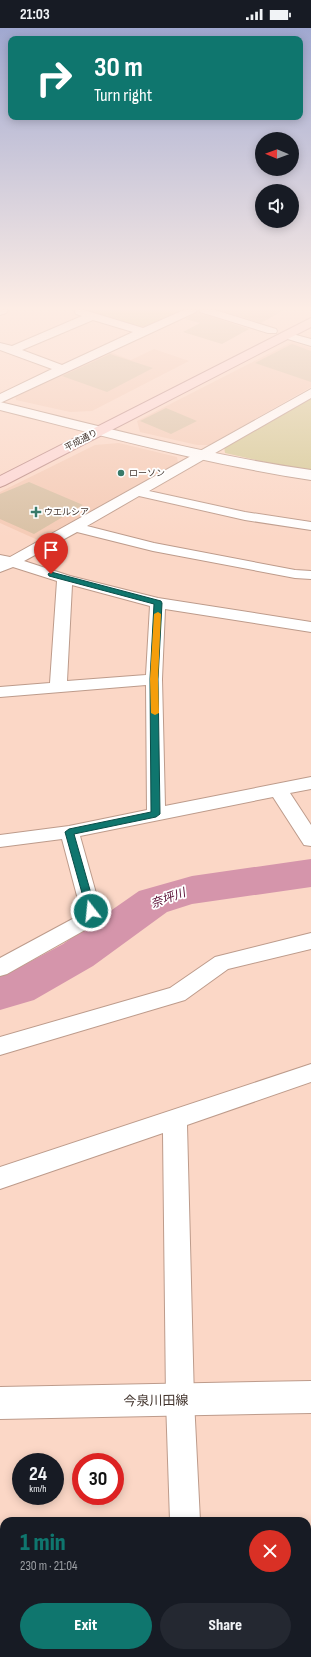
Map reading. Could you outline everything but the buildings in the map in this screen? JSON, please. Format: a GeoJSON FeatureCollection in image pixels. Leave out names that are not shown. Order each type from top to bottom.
{"type":"FeatureCollection","features":[{"type":"Feature","properties":{"kind":"main road","name":"平成通り"},"geometry":{"type":"LineString","coordinates":[[0,468],[84,426],[112,410],[164,386]]}},
{"type":"Feature","properties":{"kind":"main road","name":"平成通り"},"geometry":{"type":"LineString","coordinates":[[0,482],[181,386]]}},
{"type":"Feature","properties":{"kind":"street"},"geometry":{"type":"LineString","coordinates":[[0,399],[27,386]]}},
{"type":"Feature","properties":{"kind":"street"},"geometry":{"type":"LineString","coordinates":[[3,562],[75,527],[311,393]]}},
{"type":"Feature","properties":{"kind":"street"},"geometry":{"type":"LineString","coordinates":[[0,406],[201,456],[279,471],[311,475]]}},
{"type":"Feature","properties":{"kind":"street"},"geometry":{"type":"LineString","coordinates":[[137,492],[199,507],[285,523],[311,526]]}},
{"type":"Feature","properties":{"kind":"street"},"geometry":{"type":"LineString","coordinates":[[75,527],[153,548],[295,574],[311,575]]}},
{"type":"Feature","properties":{"kind":"street"},"geometry":{"type":"LineString","coordinates":[[3,562],[158,603],[310,631]]}},
{"type":"Feature","properties":{"kind":"street"},"geometry":{"type":"LineString","coordinates":[[58,687],[65,579]]}},
{"type":"Feature","properties":{"kind":"street"},"geometry":{"type":"LineString","coordinates":[[156,814],[154,679],[158,603]]}},
{"type":"Feature","properties":{"kind":"street"},"geometry":{"type":"LineString","coordinates":[[0,692],[154,679]]}},
{"type":"Feature","properties":{"kind":"street"},"geometry":{"type":"LineString","coordinates":[[0,840],[69,832],[279,791],[311,783]]}},
{"type":"Feature","properties":{"kind":"street"},"geometry":{"type":"LineString","coordinates":[[279,791],[311,840]]}},
{"type":"Feature","properties":{"kind":"street"},"geometry":{"type":"LineString","coordinates":[[0,968],[85,921],[91,911],[69,832]]}},
{"type":"Feature","properties":{"kind":"street"},"geometry":{"type":"LineString","coordinates":[[0,1046],[177,994],[222,962],[311,941]]}},
{"type":"Feature","properties":{"kind":"street"},"geometry":{"type":"LineString","coordinates":[[0,1178],[311,1074]]}},
{"type":"Feature","properties":{"kind":"street"},"geometry":{"type":"LineString","coordinates":[[175,1120],[180,1400],[185,1517]]}},
{"type":"Feature","properties":{"kind":"street","name":"今泉川田線"},"geometry":{"type":"LineString","coordinates":[[0,1403],[311,1397]]}},
{"type":"Feature","properties":{"kind":"shaded area"},"geometry":{"type":"Polygon","coordinates":[[[34,386],[140,386],[92,411],[70,412],[16,400],[15,395],[34,386]]]}},
{"type":"Feature","properties":{"kind":"shaded area"},"geometry":{"type":"Polygon","coordinates":[[[206,386],[311,386],[209,445],[197,445],[140,432],[137,421],[206,386]]]}},
{"type":"Feature","properties":{"kind":"shaded area"},"geometry":{"type":"Polygon","coordinates":[[[311,397],[311,470],[278,465],[225,453],[224,446],[311,397]]]}},
{"type":"Feature","properties":{"kind":"shaded area"},"geometry":{"type":"Polygon","coordinates":[[[119,443],[177,457],[178,463],[40,541],[0,523],[0,492],[95,445],[119,443]]]}},
{"type":"Feature","properties":{"kind":"waterway","name":"奈坪川"},"geometry":{"type":"LineString","coordinates":[[0,993],[19,988],[78,955],[153,901],[192,890],[311,873]]}},
{"type":"Feature","properties":{"kind":"slow traffic"},"geometry":{"type":"LineString","coordinates":[[155,713],[154,679],[158,614]]}},
{"type":"Feature","properties":{"kind":"place","name":"ローソン"},"geometry":{"type":"Point","coordinates":[121,473]}},
{"type":"Feature","properties":{"kind":"place","name":"ウエルシア"},"geometry":{"type":"Point","coordinates":[36,512]}},
{"type":"Feature","properties":{"kind":"route"},"geometry":{"type":"LineString","coordinates":[[51,574],[158,603],[154,679],[156,814],[69,832],[91,911]]}}]}
